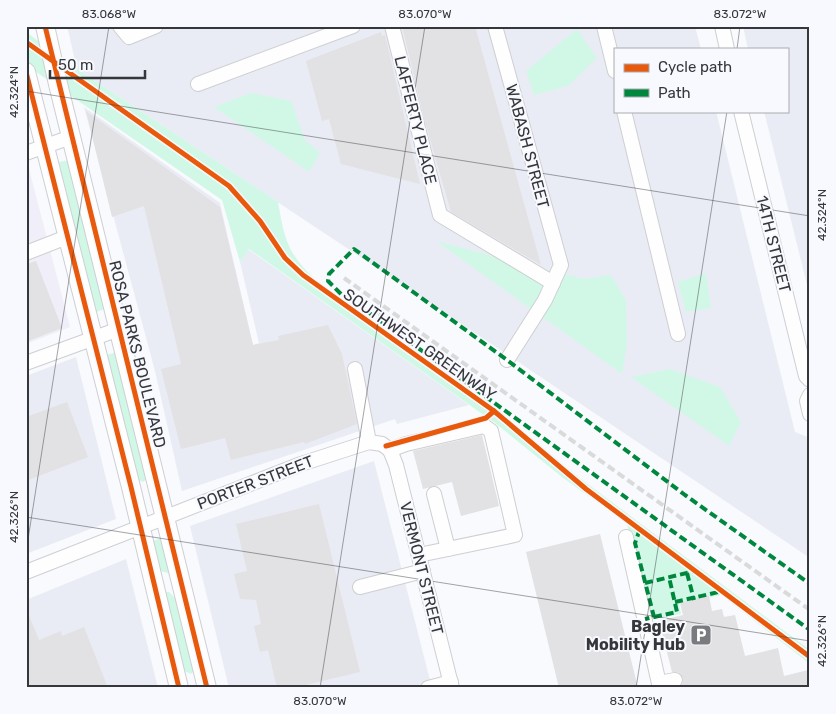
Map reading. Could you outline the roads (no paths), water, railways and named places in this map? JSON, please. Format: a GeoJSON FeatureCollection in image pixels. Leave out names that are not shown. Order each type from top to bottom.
{"type":"FeatureCollection","features":[{"type":"Feature","properties":{"kind":"main road","name":"ROSA PARKS BOULEVARD"},"geometry":{"type":"LineString","coordinates":[[45,26],[186,598],[191,686]]}},
{"type":"Feature","properties":{"kind":"main road","name":"ROSA PARKS BOULEVARD"},"geometry":{"type":"LineString","coordinates":[[26,72],[154,582],[191,686]]}},
{"type":"Feature","properties":{"kind":"main road"},"geometry":{"type":"LineString","coordinates":[[131,487],[147,488],[154,484],[156,478]]}},
{"type":"Feature","properties":{"kind":"main road"},"geometry":{"type":"LineString","coordinates":[[154,582],[163,582],[175,586],[186,598]]}},
{"type":"Feature","properties":{"kind":"street"},"geometry":{"type":"LineString","coordinates":[[120,26],[130,37],[156,26]]}},
{"type":"Feature","properties":{"kind":"street"},"geometry":{"type":"LineString","coordinates":[[198,84],[353,26]]}},
{"type":"Feature","properties":{"kind":"street","name":"LAFFERTY PLACE"},"geometry":{"type":"LineString","coordinates":[[392,26],[440,215],[553,283]]}},
{"type":"Feature","properties":{"kind":"street","name":"WABASH STREET"},"geometry":{"type":"LineString","coordinates":[[495,26],[561,265],[553,283]]}},
{"type":"Feature","properties":{"kind":"street"},"geometry":{"type":"LineString","coordinates":[[604,26],[614,67]]}},
{"type":"Feature","properties":{"kind":"street"},"geometry":{"type":"LineString","coordinates":[[722,26],[727,48]]}},
{"type":"Feature","properties":{"kind":"street"},"geometry":{"type":"LineString","coordinates":[[624,112],[678,334]]}},
{"type":"Feature","properties":{"kind":"street","name":"14TH STREET"},"geometry":{"type":"LineString","coordinates":[[741,112],[808,378]]}},
{"type":"Feature","properties":{"kind":"street"},"geometry":{"type":"LineString","coordinates":[[26,153],[71,137]]}},
{"type":"Feature","properties":{"kind":"street"},"geometry":{"type":"LineString","coordinates":[[26,253],[67,237]]}},
{"type":"Feature","properties":{"kind":"street"},"geometry":{"type":"LineString","coordinates":[[507,360],[533,322],[553,283]]}},
{"type":"Feature","properties":{"kind":"street"},"geometry":{"type":"LineString","coordinates":[[26,364],[119,329]]}},
{"type":"Feature","properties":{"kind":"street"},"geometry":{"type":"LineString","coordinates":[[355,369],[369,442],[382,444],[390,450],[406,444],[484,426],[488,427],[491,431],[515,535],[419,555]]}},
{"type":"Feature","properties":{"kind":"street"},"geometry":{"type":"LineString","coordinates":[[810,395],[807,401],[810,414]]}},
{"type":"Feature","properties":{"kind":"street","name":"PORTER STREET"},"geometry":{"type":"LineString","coordinates":[[26,572],[302,464],[369,442]]}},
{"type":"Feature","properties":{"kind":"street","name":"VERMONT STREET"},"geometry":{"type":"LineString","coordinates":[[390,450],[396,465],[452,685]]}},
{"type":"Feature","properties":{"kind":"street"},"geometry":{"type":"LineString","coordinates":[[434,494],[448,549]]}},
{"type":"Feature","properties":{"kind":"street"},"geometry":{"type":"LineString","coordinates":[[626,537],[660,686],[674,680]]}},
{"type":"Feature","properties":{"kind":"street"},"geometry":{"type":"LineString","coordinates":[[360,586],[423,571]]}},
{"type":"Feature","properties":{"kind":"street"},"geometry":{"type":"LineString","coordinates":[[428,688],[452,685]]}},
{"type":"Feature","properties":{"kind":"railway"},"geometry":{"type":"LineString","coordinates":[[344,278],[810,610]]}},
{"type":"Feature","properties":{"kind":"place","name":"Bagley Mobility Hub"},"geometry":{"type":"Point","coordinates":[701,635]}}]}
